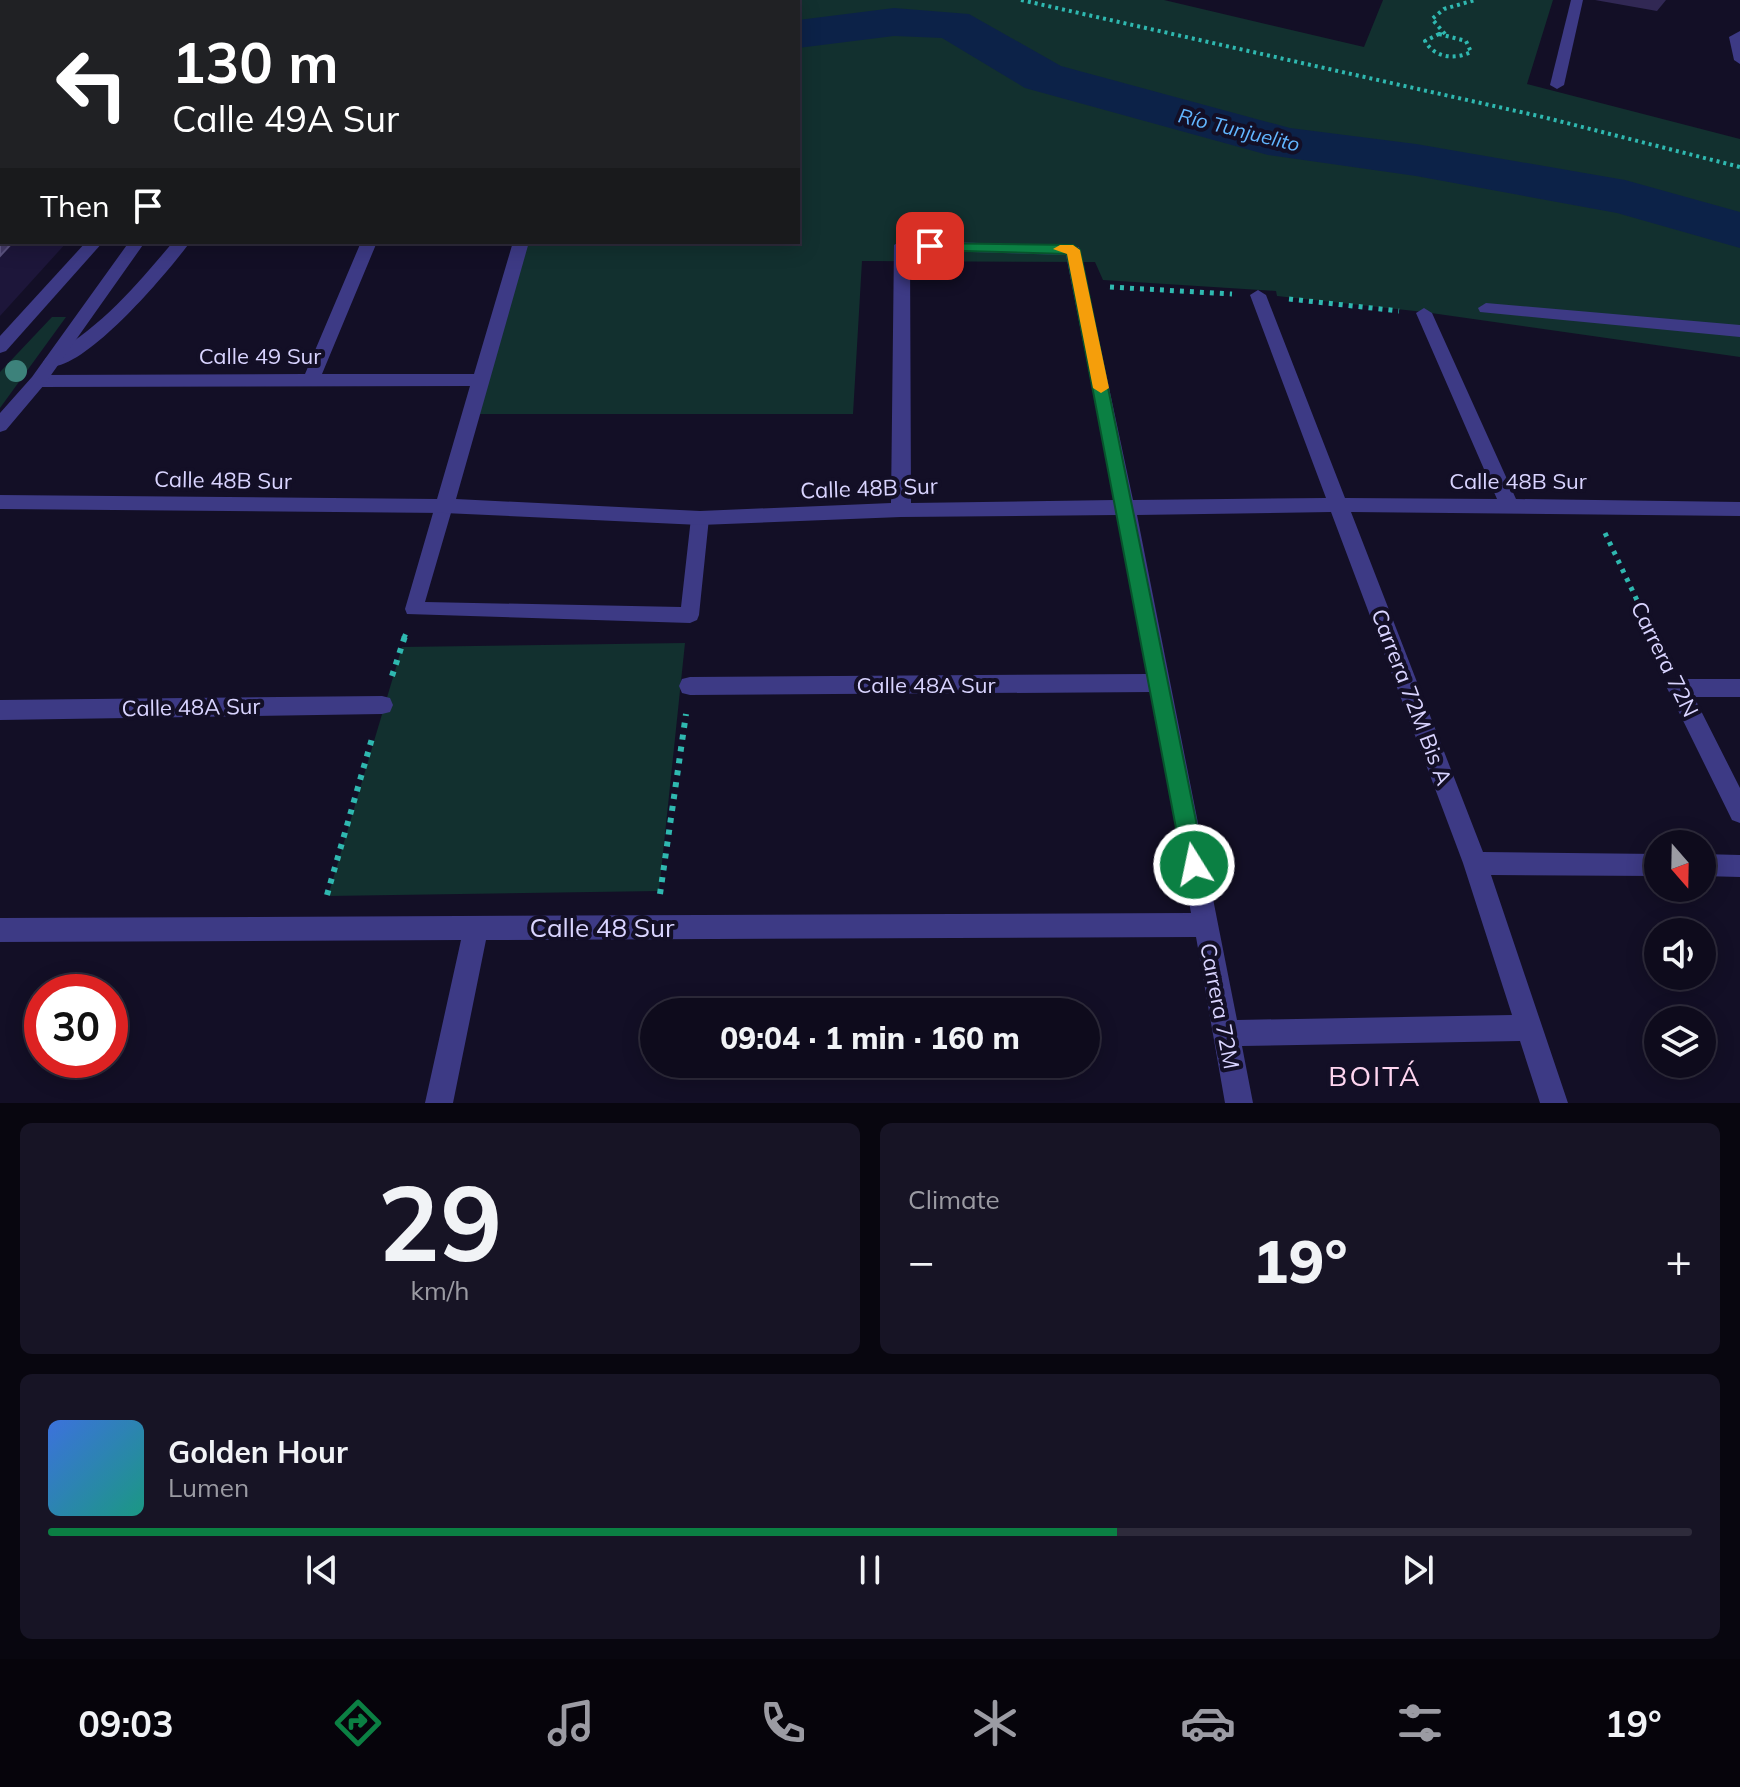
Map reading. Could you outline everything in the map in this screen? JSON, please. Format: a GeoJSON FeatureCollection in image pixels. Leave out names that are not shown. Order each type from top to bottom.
{"type":"FeatureCollection","features":[{"type":"Feature","properties":{"kind":"street"},"geometry":{"type":"LineString","coordinates":[[1557,85],[1577,0]]}},
{"type":"Feature","properties":{"kind":"street"},"geometry":{"type":"LineString","coordinates":[[0,347],[93,244]]}},
{"type":"Feature","properties":{"kind":"street"},"geometry":{"type":"LineString","coordinates":[[0,425],[38,381],[136,244]]}},
{"type":"Feature","properties":{"kind":"street"},"geometry":{"type":"LineString","coordinates":[[52,362],[81,346],[106,326],[180,244]]}},
{"type":"Feature","properties":{"kind":"street"},"geometry":{"type":"LineString","coordinates":[[311,380],[368,244]]}},
{"type":"Feature","properties":{"kind":"street"},"geometry":{"type":"LineString","coordinates":[[444,506],[520,244]]}},
{"type":"Feature","properties":{"kind":"street","name":"Carrera 72M"},"geometry":{"type":"LineString","coordinates":[[901,510],[902,245],[1073,250],[1161,683],[1239,1103]]}},
{"type":"Feature","properties":{"kind":"street","name":"Carrera 72M Bis A"},"geometry":{"type":"LineString","coordinates":[[1258,295],[1475,863],[1554,1103]]}},
{"type":"Feature","properties":{"kind":"street"},"geometry":{"type":"LineString","coordinates":[[1486,308],[1740,331]]}},
{"type":"Feature","properties":{"kind":"street"},"geometry":{"type":"LineString","coordinates":[[1424,313],[1509,505]]}},
{"type":"Feature","properties":{"kind":"street","name":"Calle 49 Sur"},"geometry":{"type":"LineString","coordinates":[[38,381],[482,380]]}},
{"type":"Feature","properties":{"kind":"street","name":"Calle 48B Sur"},"geometry":{"type":"LineString","coordinates":[[0,502],[444,506],[700,518],[901,510],[1340,505],[1740,509]]}},
{"type":"Feature","properties":{"kind":"street","name":"Calle 48A Sur"},"geometry":{"type":"LineString","coordinates":[[690,686],[1161,683]]}},
{"type":"Feature","properties":{"kind":"street"},"geometry":{"type":"LineString","coordinates":[[1678,688],[1740,688]]}},
{"type":"Feature","properties":{"kind":"street","name":"Carrera 72N"},"geometry":{"type":"LineString","coordinates":[[1678,688],[1740,812]]}},
{"type":"Feature","properties":{"kind":"street","name":"Calle 48A Sur"},"geometry":{"type":"LineString","coordinates":[[0,710],[382,705]]}},
{"type":"Feature","properties":{"kind":"street"},"geometry":{"type":"LineString","coordinates":[[1475,863],[1644,865]]}},
{"type":"Feature","properties":{"kind":"street"},"geometry":{"type":"LineString","coordinates":[[1716,865],[1740,866]]}},
{"type":"Feature","properties":{"kind":"street","name":"Calle 48 Sur"},"geometry":{"type":"LineString","coordinates":[[0,930],[1205,925]]}},
{"type":"Feature","properties":{"kind":"street"},"geometry":{"type":"LineString","coordinates":[[439,1103],[476,929]]}},
{"type":"Feature","properties":{"kind":"street"},"geometry":{"type":"LineString","coordinates":[[1225,1033],[1529,1028]]}},
{"type":"Feature","properties":{"kind":"lane"},"geometry":{"type":"LineString","coordinates":[[1740,35],[1735,37],[1740,60]]}},
{"type":"Feature","properties":{"kind":"lane"},"geometry":{"type":"LineString","coordinates":[[444,506],[414,609],[690,615],[700,518]]}},
{"type":"Feature","properties":{"kind":"path"},"geometry":{"type":"LineString","coordinates":[[1021,0],[1543,117],[1740,167]]}},
{"type":"Feature","properties":{"kind":"path"},"geometry":{"type":"LineString","coordinates":[[1446,34],[1428,38],[1428,49],[1448,57],[1471,52],[1466,41],[1446,34],[1432,19],[1444,9],[1475,0]]}},
{"type":"Feature","properties":{"kind":"path"},"geometry":{"type":"LineString","coordinates":[[1081,286],[1258,295],[1424,313]]}},
{"type":"Feature","properties":{"kind":"path","name":"Carrera 72N"},"geometry":{"type":"LineString","coordinates":[[1593,506],[1678,688]]}},
{"type":"Feature","properties":{"kind":"path"},"geometry":{"type":"LineString","coordinates":[[318,929],[382,705],[414,609]]}},
{"type":"Feature","properties":{"kind":"path"},"geometry":{"type":"LineString","coordinates":[[655,927],[690,686]]}},
{"type":"Feature","properties":{"kind":"green space"},"geometry":{"type":"Polygon","coordinates":[[[800,0],[1164,0],[1364,47],[1383,0],[1553,0],[1527,84],[1740,139],[1740,357],[1424,312],[1277,296],[1276,291],[1103,280],[1095,262],[862,261],[853,414],[478,414],[525,244],[800,244],[800,0]]]}},
{"type":"Feature","properties":{"kind":"green space"},"geometry":{"type":"Polygon","coordinates":[[[52,317],[66,317],[0,408],[0,372],[52,317]]]}},
{"type":"Feature","properties":{"kind":"green space"},"geometry":{"type":"Polygon","coordinates":[[[685,643],[659,891],[328,896],[402,647],[685,643]]]}},
{"type":"Feature","properties":{"kind":"building"},"geometry":{"type":"Polygon","coordinates":[[[0,244],[11,244],[0,256],[0,244]]]}},
{"type":"Feature","properties":{"kind":"waterway","name":"Río Tunjuelito"},"geometry":{"type":"LineString","coordinates":[[800,34],[894,22],[952,24],[1043,77],[1287,144],[1416,160],[1625,197],[1740,230]]}},
{"type":"Feature","properties":{"kind":"slow traffic"},"geometry":{"type":"LineString","coordinates":[[1060,249],[1073,250],[1101,388]]}},
{"type":"Feature","properties":{"kind":"district","name":"BOITÁ"},"geometry":{"type":"Point","coordinates":[1375,1076]}},
{"type":"Feature","properties":{"kind":"route"},"geometry":{"type":"LineString","coordinates":[[930,246],[1073,250],[1161,683],[1194,865]]}}]}
